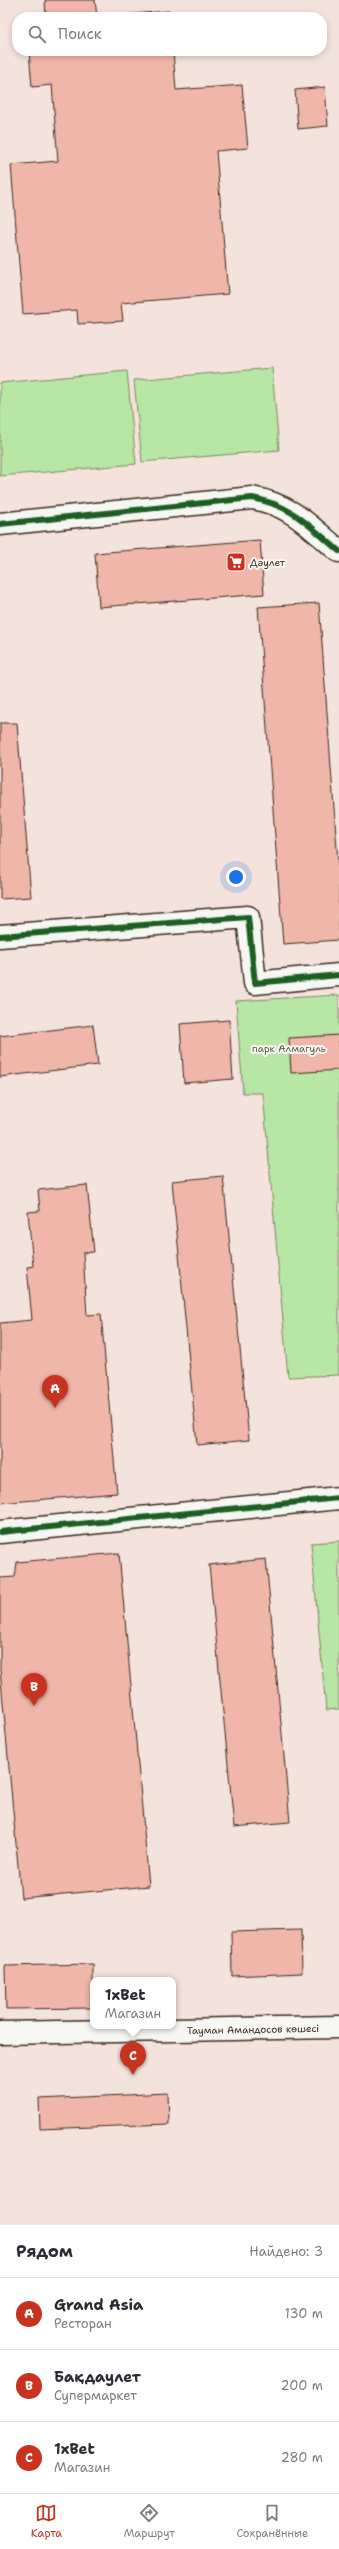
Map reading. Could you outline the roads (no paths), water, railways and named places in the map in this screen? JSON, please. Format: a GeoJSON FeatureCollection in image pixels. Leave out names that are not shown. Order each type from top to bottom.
{"type":"FeatureCollection","features":[{"type":"Feature","properties":{"kind":"street"},"geometry":{"type":"LineString","coordinates":[[0,524],[252,498],[273,502],[294,513],[339,551]]}},
{"type":"Feature","properties":{"kind":"street"},"geometry":{"type":"LineString","coordinates":[[0,936],[248,917],[255,983],[339,975]]}},
{"type":"Feature","properties":{"kind":"street"},"geometry":{"type":"LineString","coordinates":[[0,1532],[339,1498]]}},
{"type":"Feature","properties":{"kind":"street","name":"Тауман Амандосов көшесі"},"geometry":{"type":"LineString","coordinates":[[0,2033],[339,2028]]}},
{"type":"Feature","properties":{"kind":"place","name":"Дәулет"},"geometry":{"type":"Point","coordinates":[236,562]}},
{"type":"Feature","properties":{"kind":"place","name":"Grand Asia"},"geometry":{"type":"Point","coordinates":[55,1408]}},
{"type":"Feature","properties":{"kind":"place","name":"Бақдаулет"},"geometry":{"type":"Point","coordinates":[34,1706]}},
{"type":"Feature","properties":{"kind":"place","name":"1xBet"},"geometry":{"type":"Point","coordinates":[133,2075]}},
{"type":"Feature","properties":{"kind":"park label","name":"парк Алмагуль"},"geometry":{"type":"Point","coordinates":[289,1048]}}]}
